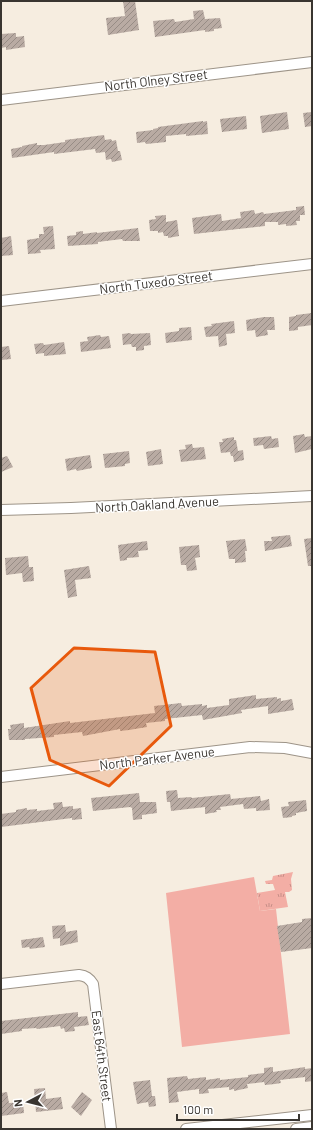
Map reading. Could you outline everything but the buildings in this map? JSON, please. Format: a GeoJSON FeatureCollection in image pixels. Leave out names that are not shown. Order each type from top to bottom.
{"type":"FeatureCollection","features":[{"type":"Feature","properties":{"kind":"street","name":"North Olney Street"},"geometry":{"type":"LineString","coordinates":[[1,100],[312,62]]}},
{"type":"Feature","properties":{"kind":"street","name":"North Tuxedo Street"},"geometry":{"type":"LineString","coordinates":[[1,301],[312,264]]}},
{"type":"Feature","properties":{"kind":"street","name":"North Oakland Avenue"},"geometry":{"type":"LineString","coordinates":[[1,510],[312,496]]}},
{"type":"Feature","properties":{"kind":"street","name":"North Parker Avenue"},"geometry":{"type":"LineString","coordinates":[[1,776],[258,746],[285,748],[312,753]]}},
{"type":"Feature","properties":{"kind":"street","name":"East 64th Street"},"geometry":{"type":"LineString","coordinates":[[1,984],[79,975],[87,977],[93,984],[111,1129]]}},
{"type":"Feature","properties":{"kind":"street"},"geometry":{"type":"LineString","coordinates":[[186,1129],[312,1115]]}},
{"type":"Feature","properties":{"kind":"street"},"geometry":{"type":"LineString","coordinates":[[296,1129],[312,1127]]}},
{"type":"Feature","properties":{"kind":"highlighted area"},"geometry":{"type":"Polygon","coordinates":[[[74,648],[155,652],[171,726],[109,786],[50,760],[31,688],[74,648]]]}},
{"type":"Feature","properties":{"kind":"green space"},"geometry":{"type":"Polygon","coordinates":[[[293,872],[291,879],[292,890],[285,892],[288,907],[260,911],[257,893],[275,890],[273,884],[266,884],[265,881],[272,880],[273,876],[293,872]]]}},
{"type":"Feature","properties":{"kind":"green space"},"geometry":{"type":"Polygon","coordinates":[[[254,877],[260,911],[276,909],[290,1034],[182,1047],[166,893],[254,877]]]}}]}
